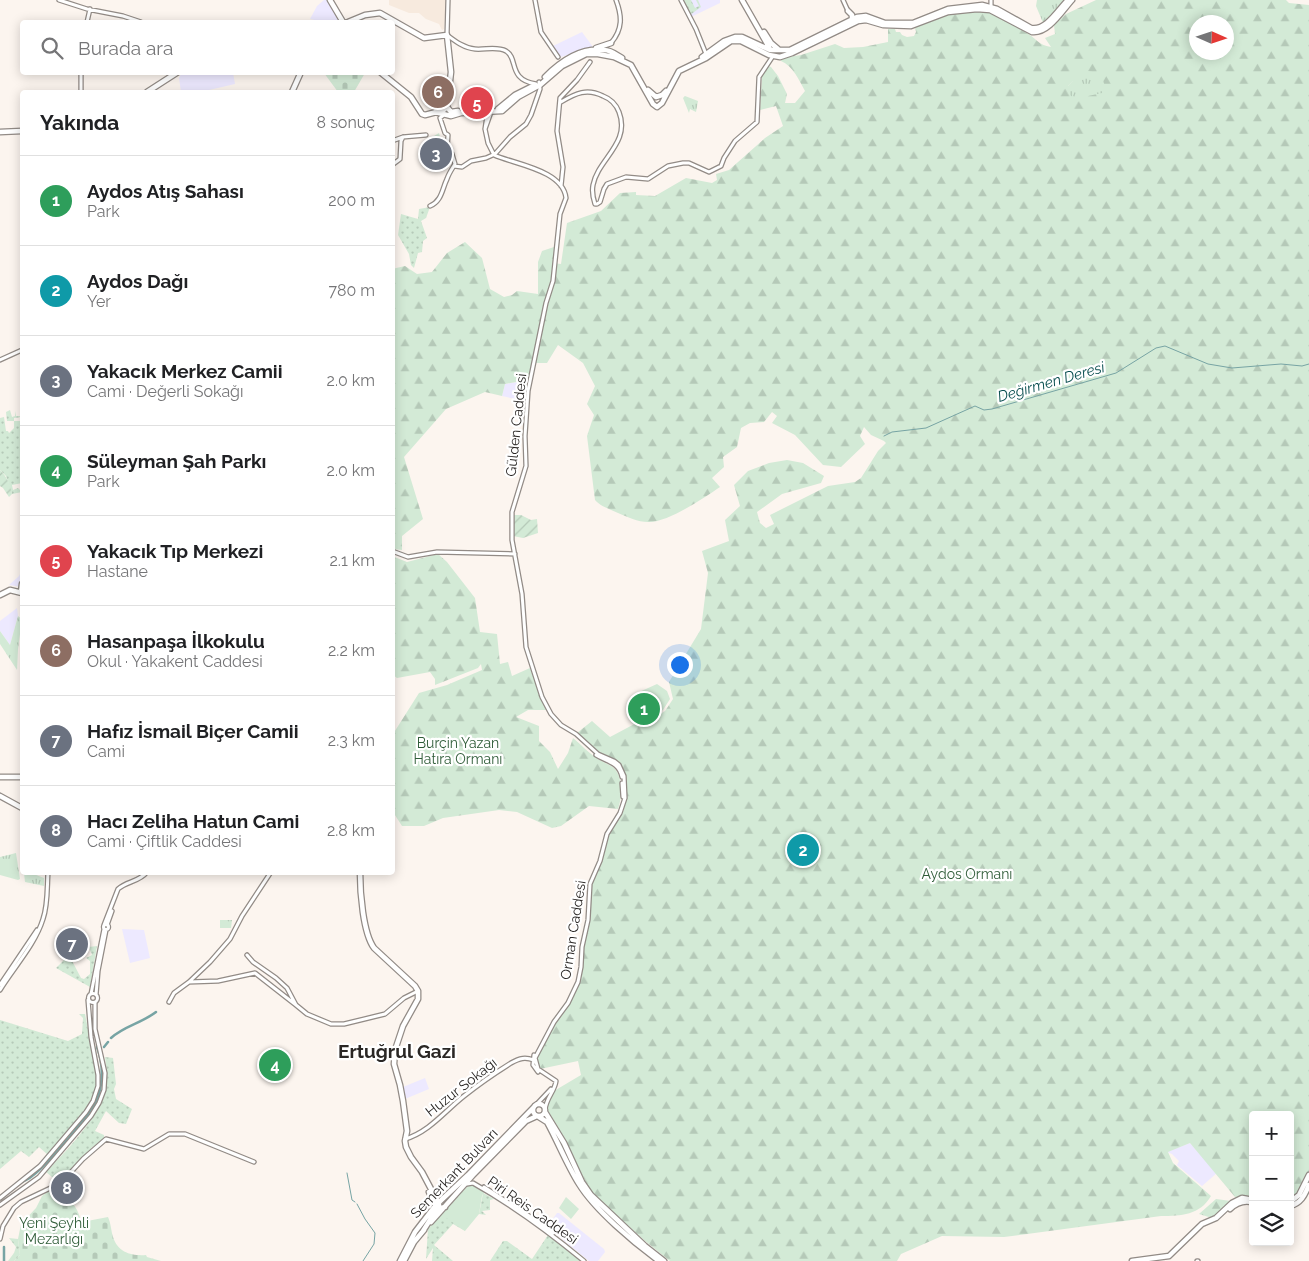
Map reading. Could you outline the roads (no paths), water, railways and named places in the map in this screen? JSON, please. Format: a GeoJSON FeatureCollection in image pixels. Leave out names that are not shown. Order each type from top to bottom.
{"type":"FeatureCollection","features":[{"type":"Feature","properties":{"kind":"main road"},"geometry":{"type":"LineString","coordinates":[[330,0],[342,20]]}},
{"type":"Feature","properties":{"kind":"main road"},"geometry":{"type":"LineString","coordinates":[[744,0],[774,56]]}},
{"type":"Feature","properties":{"kind":"main road"},"geometry":{"type":"LineString","coordinates":[[744,0],[771,42],[779,50],[780,55],[774,56]]}},
{"type":"Feature","properties":{"kind":"main road"},"geometry":{"type":"LineString","coordinates":[[988,0],[988,7]]}},
{"type":"Feature","properties":{"kind":"main road"},"geometry":{"type":"LineString","coordinates":[[658,108],[660,99],[679,68],[706,55],[731,38],[742,38],[770,50],[790,50],[852,17],[866,16],[892,24],[913,23],[936,12],[948,9],[988,7],[1031,28],[1037,29],[1044,26],[1068,0]]}},
{"type":"Feature","properties":{"kind":"main road"},"geometry":{"type":"LineString","coordinates":[[852,17],[883,25],[911,26],[948,12],[988,7],[1037,33],[1046,28],[1072,0]]}},
{"type":"Feature","properties":{"kind":"main road"},"geometry":{"type":"LineString","coordinates":[[353,20],[365,15],[380,14],[391,20]]}},
{"type":"Feature","properties":{"kind":"main road"},"geometry":{"type":"LineString","coordinates":[[658,108],[660,99],[679,71],[706,58],[731,41],[741,41],[774,56],[785,56],[843,28],[852,17]]}},
{"type":"Feature","properties":{"kind":"main road"},"geometry":{"type":"LineString","coordinates":[[395,22],[424,38],[447,35],[451,72],[449,112]]}},
{"type":"Feature","properties":{"kind":"main road"},"geometry":{"type":"LineString","coordinates":[[755,43],[762,43],[764,37]]}},
{"type":"Feature","properties":{"kind":"main road"},"geometry":{"type":"LineString","coordinates":[[598,54],[611,43]]}},
{"type":"Feature","properties":{"kind":"main road"},"geometry":{"type":"LineString","coordinates":[[611,43],[609,46],[612,54]]}},
{"type":"Feature","properties":{"kind":"main road"},"geometry":{"type":"LineString","coordinates":[[449,112],[500,109],[515,95],[526,88],[539,84],[556,66],[569,58],[605,47]]}},
{"type":"Feature","properties":{"kind":"main road"},"geometry":{"type":"LineString","coordinates":[[605,47],[633,68],[658,108]]}},
{"type":"Feature","properties":{"kind":"main road"},"geometry":{"type":"LineString","coordinates":[[384,75],[411,97],[417,109],[425,115],[444,110],[449,112],[502,111],[518,96],[539,84],[568,62],[586,54],[612,54],[633,64],[649,91],[660,99]]}},
{"type":"Feature","properties":{"kind":"main road"},"geometry":{"type":"LineString","coordinates":[[556,66],[558,57],[569,58]]}},
{"type":"Feature","properties":{"kind":"main road"},"geometry":{"type":"LineString","coordinates":[[150,90],[173,75]]}},
{"type":"Feature","properties":{"kind":"main road"},"geometry":{"type":"LineString","coordinates":[[293,90],[300,75]]}},
{"type":"Feature","properties":{"kind":"main road"},"geometry":{"type":"LineString","coordinates":[[0,132],[20,131]]}},
{"type":"Feature","properties":{"kind":"main road"},"geometry":{"type":"LineString","coordinates":[[0,593],[7,589],[20,589]]}},
{"type":"Feature","properties":{"kind":"main road"},"geometry":{"type":"LineString","coordinates":[[0,777],[20,778]]}},
{"type":"Feature","properties":{"kind":"main road"},"geometry":{"type":"LineString","coordinates":[[0,796],[20,807]]}},
{"type":"Feature","properties":{"kind":"main road"},"geometry":{"type":"LineString","coordinates":[[359,875],[363,926],[367,940],[373,950],[417,992],[415,1000],[403,1021],[393,1051],[392,1064],[399,1085],[404,1139],[409,1153],[422,1172],[438,1204]]}},
{"type":"Feature","properties":{"kind":"main road"},"geometry":{"type":"LineString","coordinates":[[659,1261],[644,1251],[588,1197],[578,1183],[547,1122],[533,1112],[534,1106],[542,1105],[564,1143],[586,1189],[632,1234],[664,1261]]}},
{"type":"Feature","properties":{"kind":"main road","name":"Semerkant Bulvarı"},"geometry":{"type":"LineString","coordinates":[[404,1261],[414,1242],[423,1231],[534,1106]]}},
{"type":"Feature","properties":{"kind":"main road","name":"Semerkant Bulvarı"},"geometry":{"type":"LineString","coordinates":[[400,1261],[409,1242],[438,1204],[450,1192],[468,1180],[526,1121],[538,1117],[545,1111]]}},
{"type":"Feature","properties":{"kind":"main road"},"geometry":{"type":"LineString","coordinates":[[1293,1201],[1299,1195],[1309,1175]]}},
{"type":"Feature","properties":{"kind":"main road"},"geometry":{"type":"LineString","coordinates":[[468,1180],[477,1183]]}},
{"type":"Feature","properties":{"kind":"main road"},"geometry":{"type":"LineString","coordinates":[[1294,1204],[1305,1196],[1309,1185]]}},
{"type":"Feature","properties":{"kind":"main road"},"geometry":{"type":"LineString","coordinates":[[431,1193],[440,1195],[450,1192]]}},
{"type":"Feature","properties":{"kind":"main road"},"geometry":{"type":"LineString","coordinates":[[427,1216],[431,1206],[431,1193]]}},
{"type":"Feature","properties":{"kind":"main road"},"geometry":{"type":"LineString","coordinates":[[1142,1261],[1169,1258],[1202,1224],[1223,1215],[1232,1203],[1238,1199],[1249,1199]]}},
{"type":"Feature","properties":{"kind":"main road"},"geometry":{"type":"LineString","coordinates":[[438,1204],[447,1205]]}},
{"type":"Feature","properties":{"kind":"main road"},"geometry":{"type":"LineString","coordinates":[[438,1204],[447,1205]]}},
{"type":"Feature","properties":{"kind":"main road"},"geometry":{"type":"LineString","coordinates":[[423,1231],[438,1204]]}},
{"type":"Feature","properties":{"kind":"main road"},"geometry":{"type":"LineString","coordinates":[[1133,1261],[1169,1258]]}},
{"type":"Feature","properties":{"kind":"street"},"geometry":{"type":"LineString","coordinates":[[59,0],[135,20]]}},
{"type":"Feature","properties":{"kind":"street"},"geometry":{"type":"LineString","coordinates":[[448,0],[447,35],[457,42],[475,49],[498,48],[508,52],[515,70],[524,81],[526,88]]}},
{"type":"Feature","properties":{"kind":"street"},"geometry":{"type":"LineString","coordinates":[[535,0],[541,32],[558,57]]}},
{"type":"Feature","properties":{"kind":"street"},"geometry":{"type":"LineString","coordinates":[[611,43],[617,36],[621,21],[616,0]]}},
{"type":"Feature","properties":{"kind":"street"},"geometry":{"type":"LineString","coordinates":[[681,0],[696,29],[706,55]]}},
{"type":"Feature","properties":{"kind":"street"},"geometry":{"type":"LineString","coordinates":[[843,0],[852,17]]}},
{"type":"Feature","properties":{"kind":"street"},"geometry":{"type":"LineString","coordinates":[[988,0],[988,7]]}},
{"type":"Feature","properties":{"kind":"street"},"geometry":{"type":"LineString","coordinates":[[87,20],[90,9]]}},
{"type":"Feature","properties":{"kind":"street"},"geometry":{"type":"LineString","coordinates":[[449,46],[457,42]]}},
{"type":"Feature","properties":{"kind":"street"},"geometry":{"type":"LineString","coordinates":[[590,62],[577,80],[561,95],[561,102],[581,92],[588,91],[609,98],[617,106],[621,117],[621,133],[616,145],[593,184],[594,204],[597,204],[600,202],[607,184],[620,179],[648,179],[668,166],[683,162],[710,172],[721,166],[735,141],[757,122],[759,77],[774,56]]}},
{"type":"Feature","properties":{"kind":"street"},"geometry":{"type":"LineString","coordinates":[[81,75],[81,90]]}},
{"type":"Feature","properties":{"kind":"street"},"geometry":{"type":"LineString","coordinates":[[454,166],[462,167],[471,161],[494,155],[529,120],[539,84],[524,81]]}},
{"type":"Feature","properties":{"kind":"street","name":"Gülden Caddesi"},"geometry":{"type":"LineString","coordinates":[[561,102],[557,120],[557,132],[563,168],[561,186],[566,194],[566,202],[560,214],[554,272],[528,391],[525,436],[526,466],[512,512],[512,534],[522,594],[527,654],[539,690],[549,711],[556,720],[568,729]]}},
{"type":"Feature","properties":{"kind":"street"},"geometry":{"type":"LineString","coordinates":[[430,206],[440,197],[446,179],[454,166],[455,160],[447,150],[448,135],[444,132],[440,117],[449,112]]}},
{"type":"Feature","properties":{"kind":"street"},"geometry":{"type":"LineString","coordinates":[[485,112],[487,116],[485,129],[488,143],[494,155],[537,169],[561,186]]}},
{"type":"Feature","properties":{"kind":"street"},"geometry":{"type":"LineString","coordinates":[[485,129],[491,112]]}},
{"type":"Feature","properties":{"kind":"street"},"geometry":{"type":"LineString","coordinates":[[395,140],[404,137],[426,135]]}},
{"type":"Feature","properties":{"kind":"street"},"geometry":{"type":"LineString","coordinates":[[395,163],[400,159],[401,141],[404,137]]}},
{"type":"Feature","properties":{"kind":"street"},"geometry":{"type":"LineString","coordinates":[[0,360],[20,351]]}},
{"type":"Feature","properties":{"kind":"street"},"geometry":{"type":"LineString","coordinates":[[395,551],[408,557],[437,552],[515,554]]}},
{"type":"Feature","properties":{"kind":"street","name":"Orman Caddesi"},"geometry":{"type":"LineString","coordinates":[[534,1060],[547,1031],[573,988],[579,970],[588,920],[588,888],[599,860],[606,832],[621,808],[623,797],[622,778],[620,770],[616,765],[598,756],[568,729]]}},
{"type":"Feature","properties":{"kind":"street"},"geometry":{"type":"LineString","coordinates":[[0,990],[36,936],[44,919],[47,875]]}},
{"type":"Feature","properties":{"kind":"street"},"geometry":{"type":"LineString","coordinates":[[0,1198],[40,1166],[86,1112],[93,1101],[98,1086],[98,1074],[91,1037],[88,996],[91,994],[105,927],[120,887],[135,883],[147,875]]}},
{"type":"Feature","properties":{"kind":"street"},"geometry":{"type":"LineString","coordinates":[[169,1002],[174,992],[189,982],[230,939],[242,916],[269,875]]}},
{"type":"Feature","properties":{"kind":"street"},"geometry":{"type":"LineString","coordinates":[[0,985],[37,930],[45,907]]}},
{"type":"Feature","properties":{"kind":"street"},"geometry":{"type":"LineString","coordinates":[[0,1205],[39,1177],[91,1116],[104,1090],[106,1073],[95,1029],[95,1002],[97,999],[98,971],[105,927]]}},
{"type":"Feature","properties":{"kind":"street"},"geometry":{"type":"LineString","coordinates":[[247,955],[287,988],[296,1006]]}},
{"type":"Feature","properties":{"kind":"street"},"geometry":{"type":"LineString","coordinates":[[255,974],[258,966]]}},
{"type":"Feature","properties":{"kind":"street"},"geometry":{"type":"LineString","coordinates":[[189,982],[218,981],[255,974],[296,1006],[316,1018],[331,1024],[344,1024],[385,1014],[404,998],[417,992]]}},
{"type":"Feature","properties":{"kind":"street"},"geometry":{"type":"LineString","coordinates":[[91,994],[96,995]]}},
{"type":"Feature","properties":{"kind":"street"},"geometry":{"type":"LineString","coordinates":[[88,1000],[95,1002]]}},
{"type":"Feature","properties":{"kind":"street","name":"Huzur Sokağı"},"geometry":{"type":"LineString","coordinates":[[404,1139],[416,1136],[465,1095],[511,1063],[524,1058],[534,1060]]}},
{"type":"Feature","properties":{"kind":"street"},"geometry":{"type":"LineString","coordinates":[[534,1060],[536,1070],[552,1078],[556,1084],[548,1096],[545,1111]]}},
{"type":"Feature","properties":{"kind":"street"},"geometry":{"type":"LineString","coordinates":[[534,1106],[552,1088],[554,1082],[552,1078]]}},
{"type":"Feature","properties":{"kind":"street"},"geometry":{"type":"LineString","coordinates":[[0,1237],[6,1220],[14,1208],[21,1202],[61,1183],[82,1160],[106,1139],[144,1149],[169,1134],[185,1134],[254,1162]]}},
{"type":"Feature","properties":{"kind":"street","name":"Piri Reis Caddesi"},"geometry":{"type":"LineString","coordinates":[[468,1180],[524,1215],[585,1261]]}},
{"type":"Feature","properties":{"kind":"street","name":"Piri Reis Caddesi"},"geometry":{"type":"LineString","coordinates":[[477,1183],[543,1225],[585,1261]]}},
{"type":"Feature","properties":{"kind":"waterway","name":"Değirmen Deresi"},"geometry":{"type":"LineString","coordinates":[[884,436],[892,432],[926,428],[975,406],[984,410],[992,409],[1116,373],[1156,348],[1165,346],[1208,364],[1232,368],[1281,364],[1302,366],[1309,364]]}},
{"type":"Feature","properties":{"kind":"waterway"},"geometry":{"type":"LineString","coordinates":[[111,1038],[156,1012]]}},
{"type":"Feature","properties":{"kind":"waterway"},"geometry":{"type":"LineString","coordinates":[[104,1047],[108,1042]]}},
{"type":"Feature","properties":{"kind":"waterway"},"geometry":{"type":"LineString","coordinates":[[22,1182],[31,1177],[48,1162],[79,1126],[98,1097],[101,1085],[101,1066],[97,1047]]}},
{"type":"Feature","properties":{"kind":"waterway"},"geometry":{"type":"LineString","coordinates":[[347,1173],[352,1200],[355,1202]]}},
{"type":"Feature","properties":{"kind":"waterway"},"geometry":{"type":"LineString","coordinates":[[357,1204],[375,1233],[374,1244],[363,1261]]}},
{"type":"Feature","properties":{"kind":"waterway"},"geometry":{"type":"LineString","coordinates":[[4,1247],[4,1261]]}},
{"type":"Feature","properties":{"kind":"place","name":"Hasanpaşa İlkokulu"},"geometry":{"type":"Point","coordinates":[438,92]}},
{"type":"Feature","properties":{"kind":"place","name":"Yakacık Tıp Merkezi"},"geometry":{"type":"Point","coordinates":[477,103]}},
{"type":"Feature","properties":{"kind":"place","name":"Yakacık Merkez Camii"},"geometry":{"type":"Point","coordinates":[436,154]}},
{"type":"Feature","properties":{"kind":"place","name":"Aydos Atış Sahası"},"geometry":{"type":"Point","coordinates":[644,709]}},
{"type":"Feature","properties":{"kind":"place","name":"Aydos Dağı"},"geometry":{"type":"Point","coordinates":[803,850]}},
{"type":"Feature","properties":{"kind":"place","name":"Hafız İsmail Biçer Camii"},"geometry":{"type":"Point","coordinates":[72,944]}},
{"type":"Feature","properties":{"kind":"place","name":"Süleyman Şah Parkı"},"geometry":{"type":"Point","coordinates":[275,1065]}},
{"type":"Feature","properties":{"kind":"place","name":"Hacı Zeliha Hatun Cami"},"geometry":{"type":"Point","coordinates":[67,1188]}},
{"type":"Feature","properties":{"kind":"district","name":"Ertuğrul Gazi"},"geometry":{"type":"Point","coordinates":[397,1051]}},
{"type":"Feature","properties":{"kind":"park label","name":"Burçin Yazan Hatıra Ormanı"},"geometry":{"type":"Point","coordinates":[458,752]}},
{"type":"Feature","properties":{"kind":"park label","name":"Aydos Ormanı"},"geometry":{"type":"Point","coordinates":[967,874]}},
{"type":"Feature","properties":{"kind":"park label","name":"Yeni Şeyhli Mezarlığı"},"geometry":{"type":"Point","coordinates":[54,1232]}}]}
